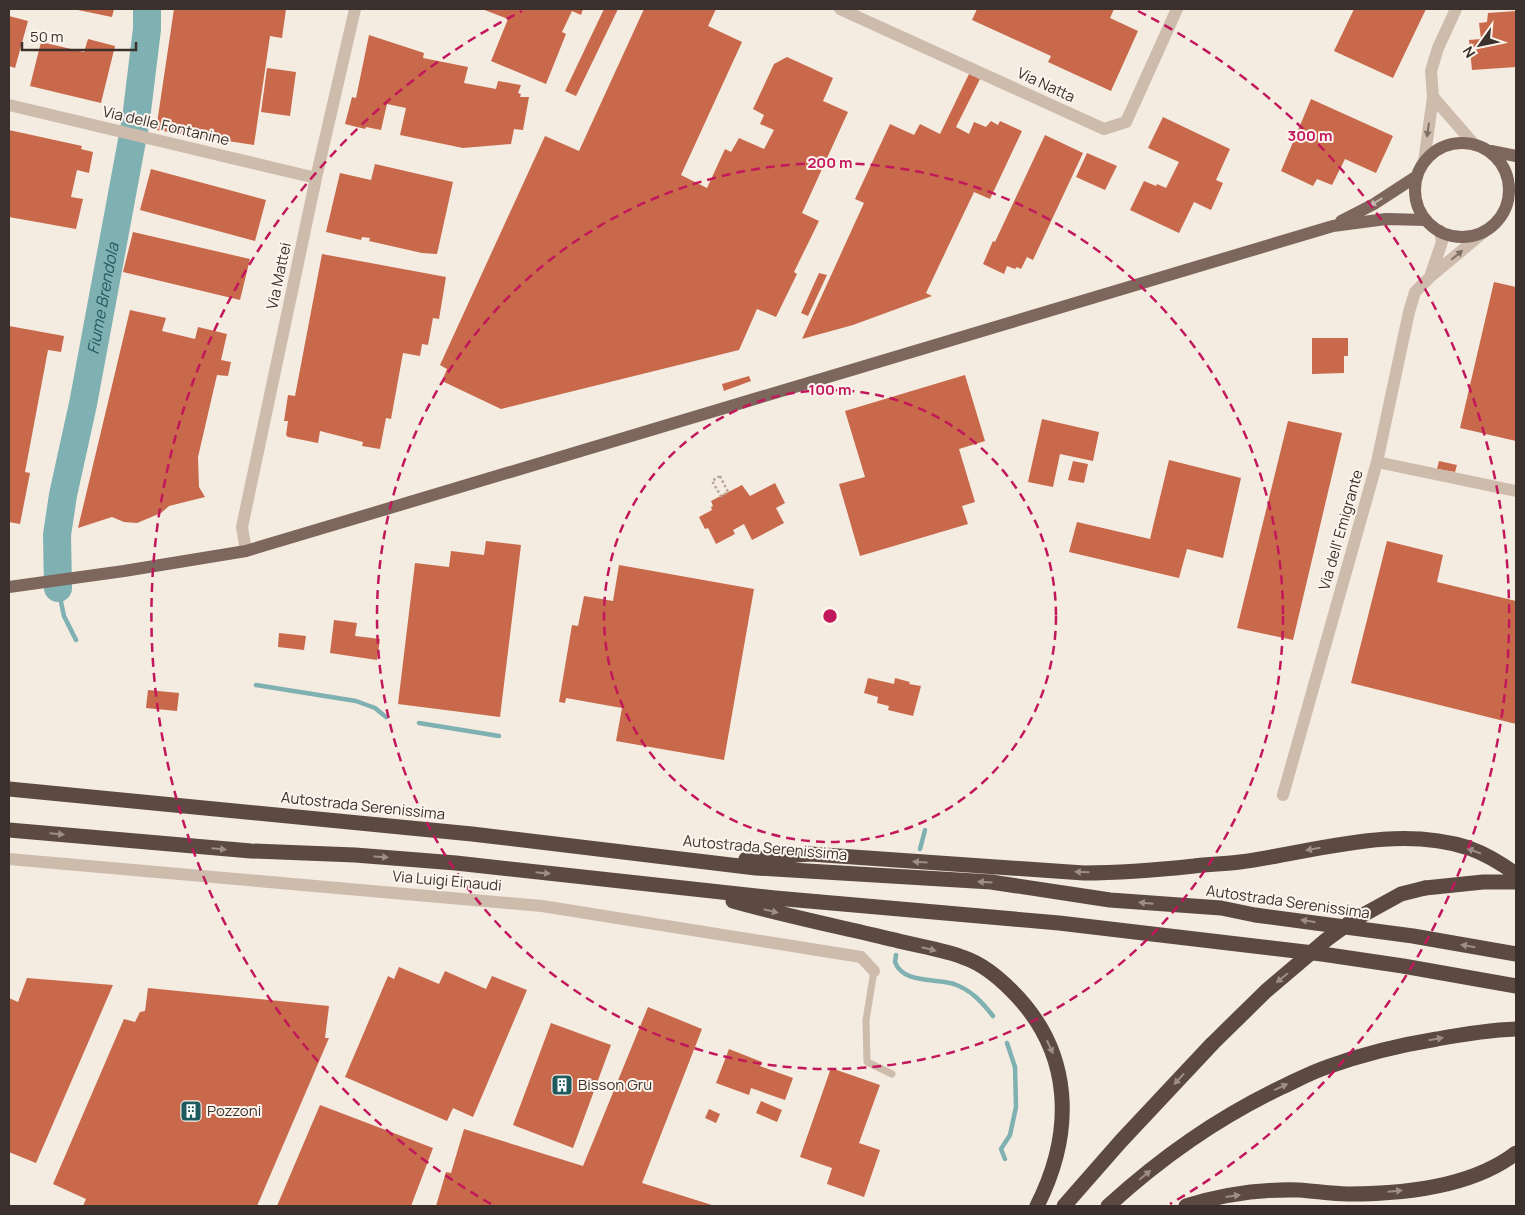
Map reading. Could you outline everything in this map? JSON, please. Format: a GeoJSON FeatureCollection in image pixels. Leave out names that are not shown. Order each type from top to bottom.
{"type":"FeatureCollection","features":[{"type":"Feature","properties":{"kind":"highway","name":"Autostrada Serenissima"},"geometry":{"type":"LineString","coordinates":[[9,789],[472,834],[756,868],[991,882],[1110,900],[1221,908],[1255,915],[1413,936],[1516,954]]}},
{"type":"Feature","properties":{"kind":"highway"},"geometry":{"type":"LineString","coordinates":[[9,830],[251,851],[355,855],[456,863],[690,889],[1058,923],[1322,954],[1516,986]]}},
{"type":"Feature","properties":{"kind":"highway"},"geometry":{"type":"LineString","coordinates":[[712,862],[810,854],[1075,872],[1121,873],[1240,862],[1372,840],[1413,838],[1449,843],[1470,849],[1485,855],[1516,874]]}},
{"type":"Feature","properties":{"kind":"highway"},"geometry":{"type":"LineString","coordinates":[[1064,1206],[1122,1140],[1212,1044],[1266,991],[1352,921],[1401,894],[1425,888],[1483,882],[1516,882]]}},
{"type":"Feature","properties":{"kind":"highway"},"geometry":{"type":"LineString","coordinates":[[690,889],[766,910],[965,958],[999,979],[1024,1002],[1045,1036],[1056,1061],[1062,1089],[1063,1110],[1060,1137],[1044,1193],[1037,1206]]}},
{"type":"Feature","properties":{"kind":"highway"},"geometry":{"type":"LineString","coordinates":[[1108,1206],[1166,1157],[1214,1123],[1257,1099],[1325,1067],[1419,1042],[1462,1034],[1516,1029]]}},
{"type":"Feature","properties":{"kind":"highway"},"geometry":{"type":"LineString","coordinates":[[1186,1206],[1234,1196],[1279,1191],[1299,1190],[1348,1194],[1414,1190],[1462,1179],[1495,1166],[1516,1153]]}},
{"type":"Feature","properties":{"kind":"main road"},"geometry":{"type":"LineString","coordinates":[[1516,156],[1491,151],[1473,143],[1459,142],[1445,145],[1433,152],[1424,162],[1417,176],[1415,188],[1416,200],[1426,220],[1440,231],[1462,237],[1484,232],[1496,223],[1516,201]]}},
{"type":"Feature","properties":{"kind":"main road"},"geometry":{"type":"LineString","coordinates":[[1491,151],[1502,163],[1509,178],[1510,194],[1506,210]]}},
{"type":"Feature","properties":{"kind":"main road"},"geometry":{"type":"LineString","coordinates":[[1332,226],[1374,204],[1417,176]]}},
{"type":"Feature","properties":{"kind":"main road"},"geometry":{"type":"LineString","coordinates":[[9,587],[246,551],[1332,226],[1386,219],[1426,220]]}},
{"type":"Feature","properties":{"kind":"street","name":"Via Mattei"},"geometry":{"type":"LineString","coordinates":[[246,551],[242,528],[316,178],[355,9]]}},
{"type":"Feature","properties":{"kind":"street","name":"Via Natta"},"geometry":{"type":"LineString","coordinates":[[840,9],[1104,129],[1126,122],[1177,9]]}},
{"type":"Feature","properties":{"kind":"street"},"geometry":{"type":"LineString","coordinates":[[1424,162],[1433,98],[1430,71],[1438,48],[1456,9]]}},
{"type":"Feature","properties":{"kind":"street"},"geometry":{"type":"LineString","coordinates":[[1433,98],[1473,143]]}},
{"type":"Feature","properties":{"kind":"street","name":"Via delle Fontanine"},"geometry":{"type":"LineString","coordinates":[[9,105],[316,178]]}},
{"type":"Feature","properties":{"kind":"street","name":"Via dell' Emigrante"},"geometry":{"type":"LineString","coordinates":[[1430,277],[1442,242],[1440,231]]}},
{"type":"Feature","properties":{"kind":"street","name":"Via dell' Emigrante"},"geometry":{"type":"LineString","coordinates":[[1283,795],[1377,462],[1415,292],[1484,232]]}},
{"type":"Feature","properties":{"kind":"street"},"geometry":{"type":"LineString","coordinates":[[1377,462],[1516,491]]}},
{"type":"Feature","properties":{"kind":"street","name":"Via Luigi Einaudi"},"geometry":{"type":"LineString","coordinates":[[9,859],[542,906],[861,957],[874,971]]}},
{"type":"Feature","properties":{"kind":"lane"},"geometry":{"type":"LineString","coordinates":[[874,971],[866,1020],[867,1062],[892,1074]]}},
{"type":"Feature","properties":{"kind":"path"},"geometry":{"type":"LineString","coordinates":[[720,476],[728,492],[721,496],[712,481],[720,476]]}},
{"type":"Feature","properties":{"kind":"building"},"geometry":{"type":"Polygon","coordinates":[[[73,9],[114,9],[112,17],[73,9]]]}},
{"type":"Feature","properties":{"kind":"building"},"geometry":{"type":"Polygon","coordinates":[[[174,9],[286,9],[282,38],[270,36],[254,145],[156,130],[174,9]]]}},
{"type":"Feature","properties":{"kind":"building"},"geometry":{"type":"Polygon","coordinates":[[[482,9],[583,9],[581,15],[572,11],[562,32],[566,34],[546,84],[491,61],[508,19],[482,9]]]}},
{"type":"Feature","properties":{"kind":"building"},"geometry":{"type":"Polygon","coordinates":[[[604,9],[618,9],[576,96],[565,91],[604,9]]]}},
{"type":"Feature","properties":{"kind":"building"},"geometry":{"type":"Polygon","coordinates":[[[644,9],[716,9],[708,26],[742,42],[681,175],[707,188],[725,149],[731,152],[739,138],[764,149],[774,130],[760,124],[764,115],[753,109],[774,64],[787,57],[833,78],[823,101],[848,112],[802,213],[819,221],[794,272],[797,274],[776,317],[757,309],[739,350],[501,409],[442,381],[447,369],[440,365],[545,136],[579,151],[644,9]]]}},
{"type":"Feature","properties":{"kind":"building"},"geometry":{"type":"Polygon","coordinates":[[[977,9],[1114,9],[1110,18],[1138,31],[1111,91],[1048,62],[1051,56],[972,20],[977,9]]]}},
{"type":"Feature","properties":{"kind":"building"},"geometry":{"type":"Polygon","coordinates":[[[1354,9],[1426,9],[1393,78],[1334,51],[1354,9]]]}},
{"type":"Feature","properties":{"kind":"building"},"geometry":{"type":"Polygon","coordinates":[[[1516,11],[1516,67],[1472,70],[1469,40],[1481,39],[1479,23],[1487,22],[1488,13],[1516,11]]]}},
{"type":"Feature","properties":{"kind":"building"},"geometry":{"type":"Polygon","coordinates":[[[9,16],[28,21],[15,68],[9,66],[9,16]]]}},
{"type":"Feature","properties":{"kind":"building"},"geometry":{"type":"Polygon","coordinates":[[[369,35],[424,53],[423,58],[468,67],[464,83],[496,89],[498,81],[521,85],[518,93],[521,94],[520,97],[529,97],[523,130],[514,129],[511,144],[463,148],[400,135],[406,108],[387,104],[381,130],[366,127],[365,129],[345,124],[352,97],[356,98],[369,35]]]}},
{"type":"Feature","properties":{"kind":"building"},"geometry":{"type":"Polygon","coordinates":[[[88,39],[115,46],[101,103],[30,86],[41,42],[84,52],[88,39]]]}},
{"type":"Feature","properties":{"kind":"building"},"geometry":{"type":"Polygon","coordinates":[[[267,68],[296,72],[290,116],[261,112],[267,68]]]}},
{"type":"Feature","properties":{"kind":"building"},"geometry":{"type":"Polygon","coordinates":[[[969,74],[980,79],[956,127],[969,134],[974,122],[986,127],[991,121],[998,125],[1000,121],[1022,131],[990,199],[974,192],[926,293],[932,296],[853,325],[802,339],[864,203],[855,199],[890,124],[914,135],[920,124],[940,134],[969,74]]]}},
{"type":"Feature","properties":{"kind":"building"},"geometry":{"type":"Polygon","coordinates":[[[1311,99],[1393,136],[1376,173],[1345,159],[1332,185],[1317,179],[1313,186],[1281,171],[1311,99]]]}},
{"type":"Feature","properties":{"kind":"building"},"geometry":{"type":"Polygon","coordinates":[[[1163,117],[1230,149],[1216,180],[1223,183],[1211,210],[1194,202],[1179,233],[1130,210],[1144,181],[1166,188],[1179,162],[1148,148],[1163,117]]]}},
{"type":"Feature","properties":{"kind":"building"},"geometry":{"type":"Polygon","coordinates":[[[9,130],[82,146],[81,149],[93,152],[89,173],[77,170],[71,197],[83,199],[76,229],[9,217],[9,130]]]}},
{"type":"Feature","properties":{"kind":"building"},"geometry":{"type":"Polygon","coordinates":[[[1045,135],[1083,153],[1033,260],[1027,257],[1021,269],[1007,266],[1004,274],[983,264],[1045,135]]]}},
{"type":"Feature","properties":{"kind":"building"},"geometry":{"type":"Polygon","coordinates":[[[1087,153],[1117,166],[1105,190],[1076,177],[1087,153]]]}},
{"type":"Feature","properties":{"kind":"building"},"geometry":{"type":"Polygon","coordinates":[[[375,164],[453,182],[437,254],[422,253],[369,241],[370,238],[362,237],[361,240],[326,232],[340,173],[371,180],[375,164]]]}},
{"type":"Feature","properties":{"kind":"building"},"geometry":{"type":"Polygon","coordinates":[[[151,169],[266,200],[255,241],[140,210],[151,169]]]}},
{"type":"Feature","properties":{"kind":"building"},"geometry":{"type":"Polygon","coordinates":[[[133,232],[250,259],[240,300],[123,272],[133,232]]]}},
{"type":"Feature","properties":{"kind":"building"},"geometry":{"type":"Polygon","coordinates":[[[322,254],[446,277],[439,319],[433,318],[428,345],[422,344],[420,356],[403,353],[391,419],[386,418],[380,449],[362,446],[363,442],[320,431],[318,443],[286,435],[288,421],[284,421],[288,395],[295,396],[322,254]]]}},
{"type":"Feature","properties":{"kind":"building"},"geometry":{"type":"Polygon","coordinates":[[[819,273],[827,275],[808,316],[801,313],[819,273]]]}},
{"type":"Feature","properties":{"kind":"building"},"geometry":{"type":"Polygon","coordinates":[[[1494,282],[1516,287],[1516,441],[1460,428],[1494,282]]]}},
{"type":"Feature","properties":{"kind":"building"},"geometry":{"type":"Polygon","coordinates":[[[130,310],[166,318],[162,331],[195,339],[198,327],[227,334],[221,360],[231,362],[228,376],[217,375],[198,457],[199,487],[205,497],[169,506],[161,513],[137,523],[124,522],[112,517],[78,528],[130,310]]]}},
{"type":"Feature","properties":{"kind":"building"},"geometry":{"type":"Polygon","coordinates":[[[9,326],[64,336],[61,352],[48,350],[25,472],[30,473],[20,524],[9,522],[9,326]]]}},
{"type":"Feature","properties":{"kind":"building"},"geometry":{"type":"Polygon","coordinates":[[[1312,338],[1348,338],[1348,356],[1344,356],[1344,373],[1312,374],[1312,338]]]}},
{"type":"Feature","properties":{"kind":"building"},"geometry":{"type":"Polygon","coordinates":[[[965,375],[985,441],[959,449],[975,502],[962,506],[968,524],[860,556],[839,484],[865,477],[845,411],[965,375]]]}},
{"type":"Feature","properties":{"kind":"building"},"geometry":{"type":"Polygon","coordinates":[[[749,376],[751,381],[724,391],[722,384],[749,376]]]}},
{"type":"Feature","properties":{"kind":"building"},"geometry":{"type":"Polygon","coordinates":[[[1042,419],[1099,432],[1093,461],[1060,454],[1053,487],[1028,482],[1042,419]]]}},
{"type":"Feature","properties":{"kind":"building"},"geometry":{"type":"Polygon","coordinates":[[[1288,421],[1342,433],[1293,640],[1237,628],[1288,421]]]}},
{"type":"Feature","properties":{"kind":"building"},"geometry":{"type":"Polygon","coordinates":[[[1169,460],[1241,478],[1223,558],[1187,549],[1179,578],[1069,552],[1077,522],[1150,539],[1169,460]]]}},
{"type":"Feature","properties":{"kind":"building"},"geometry":{"type":"Polygon","coordinates":[[[1073,461],[1088,464],[1084,483],[1068,480],[1073,461]]]}},
{"type":"Feature","properties":{"kind":"building"},"geometry":{"type":"Polygon","coordinates":[[[1439,461],[1457,465],[1455,472],[1437,469],[1439,461]]]}},
{"type":"Feature","properties":{"kind":"building"},"geometry":{"type":"Polygon","coordinates":[[[775,483],[785,503],[776,508],[784,523],[752,540],[744,524],[733,530],[735,534],[716,544],[708,528],[705,529],[699,517],[712,510],[711,501],[742,485],[750,496],[775,483]]]}},
{"type":"Feature","properties":{"kind":"building"},"geometry":{"type":"Polygon","coordinates":[[[486,541],[521,545],[500,717],[398,704],[415,563],[449,567],[451,551],[484,555],[486,541]]]}},
{"type":"Feature","properties":{"kind":"building"},"geometry":{"type":"Polygon","coordinates":[[[1387,541],[1443,555],[1437,582],[1516,601],[1516,724],[1351,683],[1387,541]]]}},
{"type":"Feature","properties":{"kind":"building"},"geometry":{"type":"Polygon","coordinates":[[[619,565],[754,589],[724,760],[616,741],[622,708],[566,698],[565,703],[559,702],[572,625],[578,626],[584,596],[613,601],[619,565]]]}},
{"type":"Feature","properties":{"kind":"building"},"geometry":{"type":"Polygon","coordinates":[[[334,620],[357,623],[355,636],[380,639],[377,660],[330,653],[334,620]]]}},
{"type":"Feature","properties":{"kind":"building"},"geometry":{"type":"Polygon","coordinates":[[[279,633],[306,636],[304,650],[278,647],[279,633]]]}},
{"type":"Feature","properties":{"kind":"building"},"geometry":{"type":"Polygon","coordinates":[[[868,678],[894,684],[895,678],[910,682],[909,684],[921,686],[913,716],[888,710],[889,706],[877,703],[878,697],[864,693],[868,678]]]}},
{"type":"Feature","properties":{"kind":"building"},"geometry":{"type":"Polygon","coordinates":[[[148,690],[179,693],[177,711],[146,708],[148,690]]]}},
{"type":"Feature","properties":{"kind":"building"},"geometry":{"type":"Polygon","coordinates":[[[399,967],[439,984],[445,971],[486,989],[492,976],[527,990],[473,1117],[453,1108],[447,1121],[345,1077],[388,976],[394,979],[399,967]]]}},
{"type":"Feature","properties":{"kind":"building"},"geometry":{"type":"Polygon","coordinates":[[[27,978],[113,985],[36,1163],[9,1152],[9,998],[18,1002],[27,978]]]}},
{"type":"Feature","properties":{"kind":"building","name":"Pozzoni"},"geometry":{"type":"Polygon","coordinates":[[[148,988],[329,1006],[325,1038],[329,1038],[257,1206],[83,1206],[86,1199],[53,1184],[124,1019],[135,1022],[140,1012],[145,1011],[148,988]]]}},
{"type":"Feature","properties":{"kind":"building"},"geometry":{"type":"Polygon","coordinates":[[[648,1007],[702,1029],[642,1183],[715,1206],[436,1206],[446,1172],[451,1173],[464,1129],[583,1166],[648,1007]]]}},
{"type":"Feature","properties":{"kind":"building","name":"Bisson Gru"},"geometry":{"type":"Polygon","coordinates":[[[551,1023],[611,1045],[573,1148],[513,1125],[551,1023]]]}},
{"type":"Feature","properties":{"kind":"building"},"geometry":{"type":"Polygon","coordinates":[[[729,1049],[762,1062],[760,1066],[793,1078],[785,1100],[751,1088],[749,1095],[716,1083],[729,1049]]]}},
{"type":"Feature","properties":{"kind":"building"},"geometry":{"type":"Polygon","coordinates":[[[831,1068],[880,1085],[859,1143],[880,1150],[864,1197],[827,1184],[832,1168],[800,1157],[831,1068]]]}},
{"type":"Feature","properties":{"kind":"building"},"geometry":{"type":"Polygon","coordinates":[[[761,1101],[782,1110],[777,1122],[756,1113],[761,1101]]]}},
{"type":"Feature","properties":{"kind":"building"},"geometry":{"type":"Polygon","coordinates":[[[320,1105],[433,1148],[411,1206],[277,1206],[320,1105]]]}},
{"type":"Feature","properties":{"kind":"building"},"geometry":{"type":"Polygon","coordinates":[[[709,1109],[720,1114],[716,1123],[705,1118],[709,1109]]]}},
{"type":"Feature","properties":{"kind":"waterway","name":"Fiume Brendola"},"geometry":{"type":"LineString","coordinates":[[58,588],[57,535],[63,495],[83,404],[136,119],[147,29],[147,9]]}},
{"type":"Feature","properties":{"kind":"waterway"},"geometry":{"type":"LineString","coordinates":[[58,588],[64,616],[76,640]]}},
{"type":"Feature","properties":{"kind":"waterway"},"geometry":{"type":"LineString","coordinates":[[256,685],[356,701],[375,708],[386,717]]}},
{"type":"Feature","properties":{"kind":"waterway"},"geometry":{"type":"LineString","coordinates":[[419,723],[499,736]]}},
{"type":"Feature","properties":{"kind":"waterway"},"geometry":{"type":"LineString","coordinates":[[920,849],[925,830]]}},
{"type":"Feature","properties":{"kind":"waterway"},"geometry":{"type":"LineString","coordinates":[[896,955],[895,962],[905,974],[920,979],[954,984],[976,997],[993,1016]]}},
{"type":"Feature","properties":{"kind":"waterway"},"geometry":{"type":"LineString","coordinates":[[1005,1159],[1001,1149],[1010,1135],[1016,1107],[1015,1067],[1007,1043]]}},
{"type":"Feature","properties":{"kind":"place","name":"Bisson Gru"},"geometry":{"type":"Point","coordinates":[562,1085]}},
{"type":"Feature","properties":{"kind":"place","name":"Pozzoni"},"geometry":{"type":"Point","coordinates":[191,1111]}}]}
